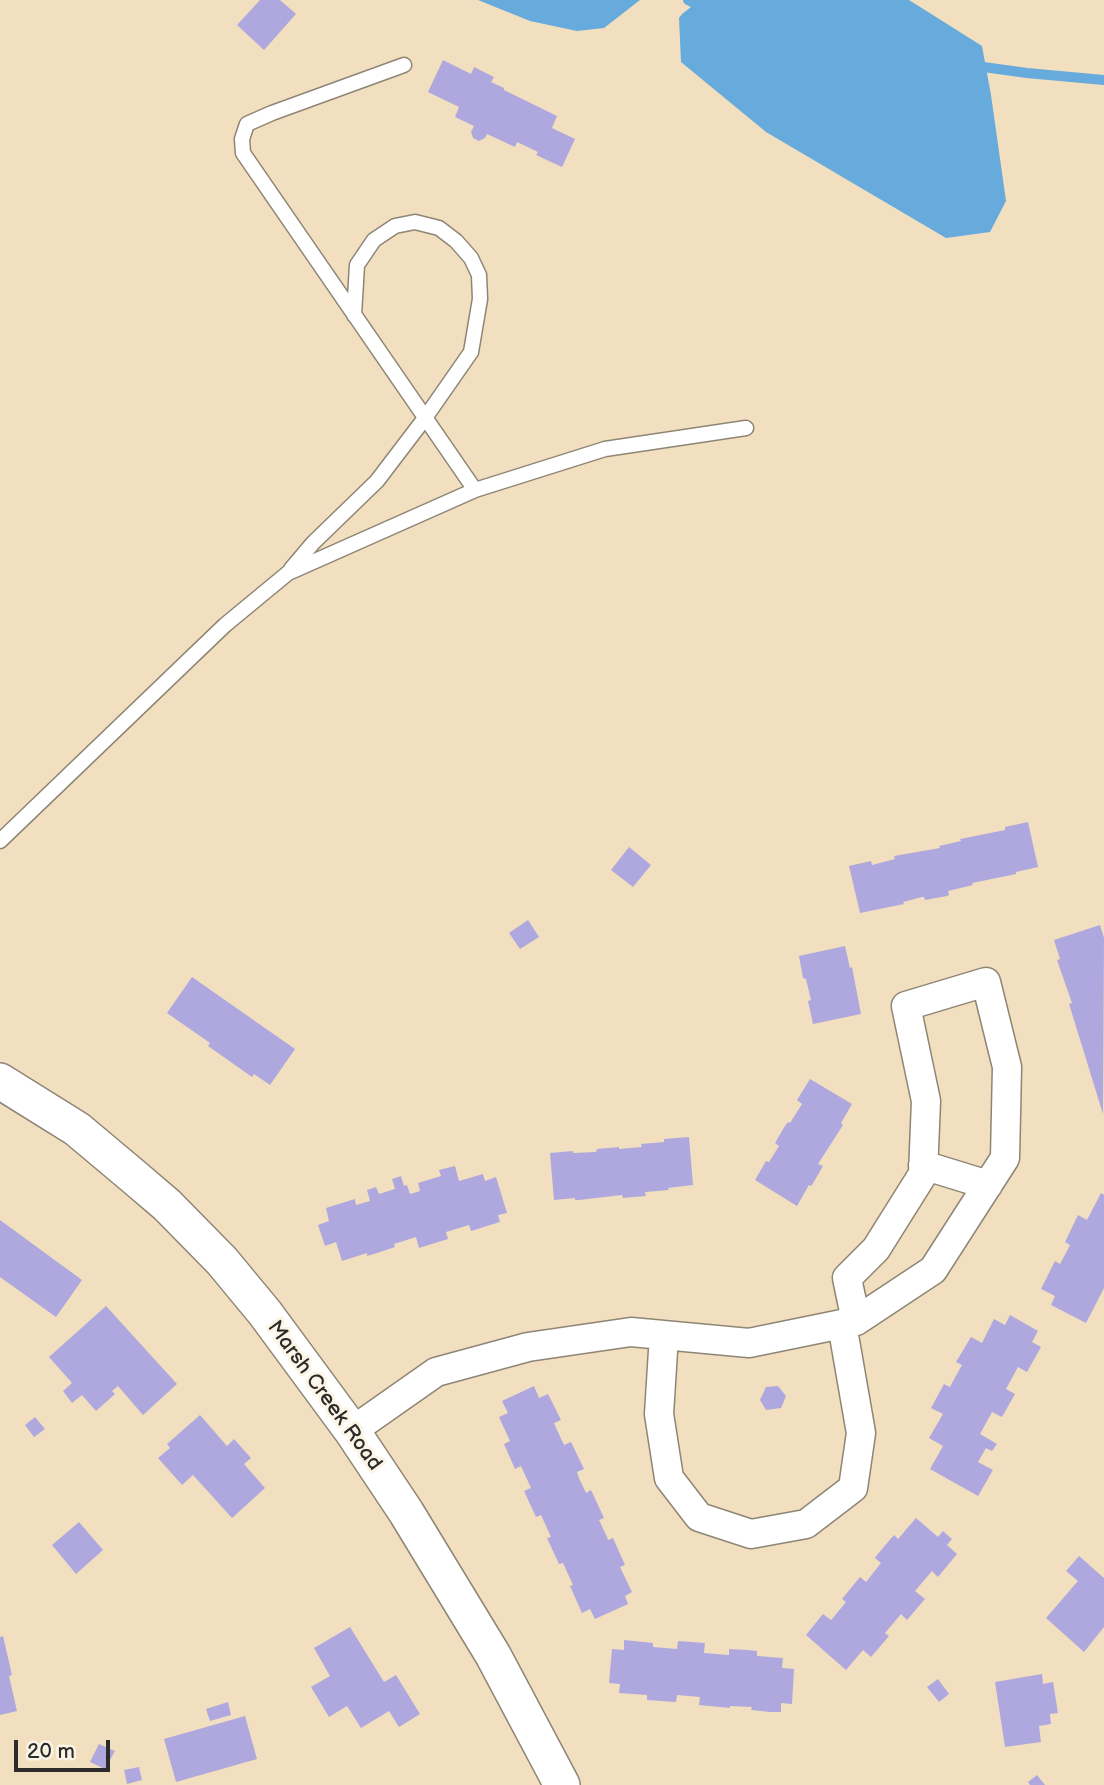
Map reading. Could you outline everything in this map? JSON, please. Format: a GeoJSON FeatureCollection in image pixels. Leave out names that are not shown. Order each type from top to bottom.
{"type":"FeatureCollection","features":[{"type":"Feature","properties":{"kind":"street"},"geometry":{"type":"LineString","coordinates":[[352,1431],[436,1372],[528,1347],[631,1332],[664,1335],[749,1343],[849,1323],[933,1270],[1005,1158],[1007,1068],[986,982],[906,1006],[926,1101],[923,1174],[876,1249],[847,1278],[849,1323],[861,1433],[853,1488],[806,1524],[751,1534],[699,1517],[669,1478],[659,1414],[664,1335]]}},
{"type":"Feature","properties":{"kind":"street","name":"Marsh Creek Road"},"geometry":{"type":"LineString","coordinates":[[0,1081],[77,1129],[167,1205],[222,1261],[265,1313],[352,1431],[406,1512],[493,1655],[562,1785]]}},
{"type":"Feature","properties":{"kind":"street"},"geometry":{"type":"LineString","coordinates":[[923,1166],[988,1185]]}},
{"type":"Feature","properties":{"kind":"lane"},"geometry":{"type":"LineString","coordinates":[[404,65],[247,124],[242,139],[243,153],[475,490]]}},
{"type":"Feature","properties":{"kind":"lane"},"geometry":{"type":"LineString","coordinates":[[0,841],[225,625],[288,573],[313,543],[377,481],[471,352],[480,299],[480,275],[471,258],[456,241],[439,228],[415,222],[395,226],[374,240],[357,265],[354,315]]}},
{"type":"Feature","properties":{"kind":"lane"},"geometry":{"type":"LineString","coordinates":[[288,573],[475,490],[606,449],[746,428]]}},
{"type":"Feature","properties":{"kind":"water"},"geometry":{"type":"Polygon","coordinates":[[[478,0],[640,0],[604,28],[577,31],[530,21],[478,0]]]}},
{"type":"Feature","properties":{"kind":"water"},"geometry":{"type":"Polygon","coordinates":[[[700,0],[909,0],[982,46],[1006,201],[990,232],[946,238],[766,132],[681,62],[679,18],[700,0]]]}},
{"type":"Feature","properties":{"kind":"building"},"geometry":{"type":"Polygon","coordinates":[[[260,0],[280,0],[296,14],[264,50],[237,25],[260,0]]]}},
{"type":"Feature","properties":{"kind":"building"},"geometry":{"type":"Polygon","coordinates":[[[443,60],[471,74],[474,67],[494,77],[491,82],[504,90],[557,116],[552,128],[575,139],[562,167],[536,155],[538,152],[517,142],[515,147],[487,134],[479,141],[473,138],[471,132],[474,126],[455,117],[459,107],[428,92],[443,60]]]}},
{"type":"Feature","properties":{"kind":"building"},"geometry":{"type":"Polygon","coordinates":[[[1028,822],[1038,867],[972,883],[973,885],[948,891],[947,896],[925,900],[922,897],[903,902],[904,904],[860,913],[849,866],[871,861],[872,865],[895,859],[894,856],[940,848],[939,846],[961,841],[960,839],[1005,830],[1005,827],[1028,822]]]}},
{"type":"Feature","properties":{"kind":"building"},"geometry":{"type":"Polygon","coordinates":[[[629,847],[651,865],[633,887],[611,870],[629,847]]]}},
{"type":"Feature","properties":{"kind":"building"},"geometry":{"type":"Polygon","coordinates":[[[528,920],[539,937],[520,949],[509,933],[528,920]]]}},
{"type":"Feature","properties":{"kind":"building"},"geometry":{"type":"Polygon","coordinates":[[[1100,925],[1104,938],[1103,1114],[1069,1004],[1072,1003],[1057,960],[1060,959],[1054,940],[1100,925]]]}},
{"type":"Feature","properties":{"kind":"building"},"geometry":{"type":"Polygon","coordinates":[[[845,946],[861,1014],[813,1024],[808,1001],[811,1000],[799,956],[845,946]]]}},
{"type":"Feature","properties":{"kind":"building"},"geometry":{"type":"Polygon","coordinates":[[[192,977],[295,1049],[270,1085],[254,1074],[252,1077],[167,1013],[192,977]]]}},
{"type":"Feature","properties":{"kind":"building"},"geometry":{"type":"Polygon","coordinates":[[[810,1079],[852,1104],[841,1123],[843,1125],[818,1164],[823,1166],[797,1206],[755,1180],[779,1146],[775,1143],[785,1126],[790,1123],[802,1104],[797,1100],[810,1079]]]}},
{"type":"Feature","properties":{"kind":"building"},"geometry":{"type":"Polygon","coordinates":[[[689,1137],[693,1185],[645,1192],[646,1196],[554,1200],[550,1153],[642,1147],[641,1144],[664,1142],[664,1139],[689,1137]]]}},
{"type":"Feature","properties":{"kind":"building"},"geometry":{"type":"Polygon","coordinates":[[[455,1166],[459,1181],[483,1174],[485,1181],[496,1177],[507,1213],[498,1215],[500,1222],[471,1231],[469,1225],[446,1232],[448,1239],[419,1248],[416,1237],[377,1253],[367,1256],[367,1253],[342,1261],[336,1242],[325,1246],[318,1225],[329,1221],[326,1208],[355,1199],[356,1205],[370,1201],[367,1190],[376,1187],[379,1194],[395,1189],[392,1179],[401,1176],[410,1194],[420,1191],[418,1183],[441,1176],[439,1170],[455,1166]]]}},
{"type":"Feature","properties":{"kind":"building"},"geometry":{"type":"Polygon","coordinates":[[[1101,1193],[1104,1195],[1104,1288],[1086,1323],[1051,1305],[1055,1296],[1041,1289],[1055,1261],[1060,1264],[1070,1245],[1065,1242],[1078,1215],[1087,1220],[1101,1193]]]}},
{"type":"Feature","properties":{"kind":"building"},"geometry":{"type":"Polygon","coordinates":[[[0,1220],[82,1280],[56,1317],[0,1277],[0,1220]]]}},
{"type":"Feature","properties":{"kind":"building"},"geometry":{"type":"Polygon","coordinates":[[[106,1306],[177,1384],[143,1415],[118,1386],[112,1391],[115,1394],[96,1411],[82,1395],[72,1403],[63,1391],[72,1383],[49,1357],[106,1306]]]}},
{"type":"Feature","properties":{"kind":"building"},"geometry":{"type":"Polygon","coordinates":[[[1010,1315],[1038,1331],[1032,1342],[1041,1347],[1027,1372],[1018,1367],[1006,1389],[1015,1394],[1002,1417],[992,1412],[980,1434],[997,1444],[992,1451],[986,1448],[978,1462],[993,1470],[978,1496],[930,1469],[943,1446],[929,1438],[943,1414],[931,1408],[944,1384],[950,1387],[962,1365],[956,1362],[971,1337],[982,1343],[994,1319],[1005,1325],[1010,1315]]]}},
{"type":"Feature","properties":{"kind":"building"},"geometry":{"type":"Polygon","coordinates":[[[534,1386],[539,1398],[548,1394],[561,1420],[554,1423],[557,1430],[564,1445],[571,1442],[584,1469],[577,1472],[579,1478],[586,1493],[591,1490],[604,1518],[599,1520],[608,1540],[613,1538],[625,1565],[620,1567],[632,1592],[625,1596],[628,1604],[595,1619],[590,1609],[582,1613],[563,1563],[559,1564],[547,1538],[551,1537],[541,1515],[536,1517],[524,1491],[531,1488],[521,1466],[515,1469],[504,1444],[510,1441],[499,1417],[508,1413],[502,1401],[534,1386]]]}},
{"type":"Feature","properties":{"kind":"building"},"geometry":{"type":"Polygon","coordinates":[[[778,1386],[786,1396],[781,1408],[766,1410],[760,1400],[766,1387],[778,1386]]]}},
{"type":"Feature","properties":{"kind":"building"},"geometry":{"type":"Polygon","coordinates":[[[200,1415],[227,1446],[234,1439],[251,1458],[244,1464],[265,1488],[232,1518],[193,1475],[182,1485],[158,1458],[170,1448],[167,1444],[200,1415]]]}},
{"type":"Feature","properties":{"kind":"building"},"geometry":{"type":"Polygon","coordinates":[[[35,1417],[45,1429],[34,1437],[25,1425],[35,1417]]]}},
{"type":"Feature","properties":{"kind":"building"},"geometry":{"type":"Polygon","coordinates":[[[916,1518],[938,1537],[943,1531],[952,1539],[947,1545],[957,1554],[938,1577],[932,1571],[915,1591],[925,1599],[907,1620],[901,1614],[885,1633],[889,1636],[871,1657],[863,1650],[846,1670],[806,1635],[823,1614],[832,1619],[846,1602],[842,1599],[860,1577],[866,1582],[881,1563],[875,1558],[877,1555],[894,1535],[898,1539],[916,1518]]]}},
{"type":"Feature","properties":{"kind":"building"},"geometry":{"type":"Polygon","coordinates":[[[79,1522],[103,1550],[76,1574],[52,1545],[79,1522]]]}},
{"type":"Feature","properties":{"kind":"building"},"geometry":{"type":"Polygon","coordinates":[[[1079,1556],[1104,1578],[1104,1627],[1084,1652],[1046,1618],[1078,1581],[1066,1571],[1079,1556]]]}},
{"type":"Feature","properties":{"kind":"building"},"geometry":{"type":"Polygon","coordinates":[[[350,1627],[384,1682],[396,1675],[420,1714],[399,1727],[389,1711],[361,1728],[347,1706],[329,1717],[311,1687],[330,1676],[314,1648],[350,1627]]]}},
{"type":"Feature","properties":{"kind":"building"},"geometry":{"type":"Polygon","coordinates":[[[3,1636],[17,1711],[0,1715],[0,1637],[3,1636]]]}},
{"type":"Feature","properties":{"kind":"building"},"geometry":{"type":"Polygon","coordinates":[[[624,1640],[677,1649],[678,1641],[705,1643],[704,1653],[729,1655],[729,1649],[747,1650],[757,1651],[757,1656],[783,1658],[782,1668],[794,1669],[792,1704],[781,1703],[781,1712],[770,1712],[751,1710],[752,1707],[699,1705],[700,1697],[677,1695],[676,1702],[647,1700],[647,1695],[619,1693],[620,1684],[609,1683],[612,1649],[624,1650],[624,1640]]]}},
{"type":"Feature","properties":{"kind":"building"},"geometry":{"type":"Polygon","coordinates":[[[1042,1674],[1043,1684],[1053,1682],[1058,1713],[1050,1714],[1051,1724],[1039,1726],[1041,1742],[1005,1747],[995,1682],[1042,1674]]]}},
{"type":"Feature","properties":{"kind":"building"},"geometry":{"type":"Polygon","coordinates":[[[938,1679],[949,1694],[939,1702],[927,1687],[938,1679]]]}},
{"type":"Feature","properties":{"kind":"building"},"geometry":{"type":"Polygon","coordinates":[[[228,1702],[231,1715],[210,1721],[206,1709],[228,1702]]]}},
{"type":"Feature","properties":{"kind":"building"},"geometry":{"type":"Polygon","coordinates":[[[245,1716],[257,1759],[176,1782],[164,1739],[245,1716]]]}},
{"type":"Feature","properties":{"kind":"building"},"geometry":{"type":"Polygon","coordinates":[[[99,1744],[115,1751],[105,1769],[90,1762],[99,1744]]]}},
{"type":"Feature","properties":{"kind":"building"},"geometry":{"type":"Polygon","coordinates":[[[139,1767],[142,1780],[127,1784],[124,1770],[139,1767]]]}},
{"type":"Feature","properties":{"kind":"building"},"geometry":{"type":"Polygon","coordinates":[[[1037,1775],[1045,1785],[1030,1785],[1028,1782],[1037,1775]]]}},
{"type":"Feature","properties":{"kind":"waterway"},"geometry":{"type":"LineString","coordinates":[[688,0],[706,9]]}},
{"type":"Feature","properties":{"kind":"waterway"},"geometry":{"type":"LineString","coordinates":[[976,66],[1104,80]]}}]}
